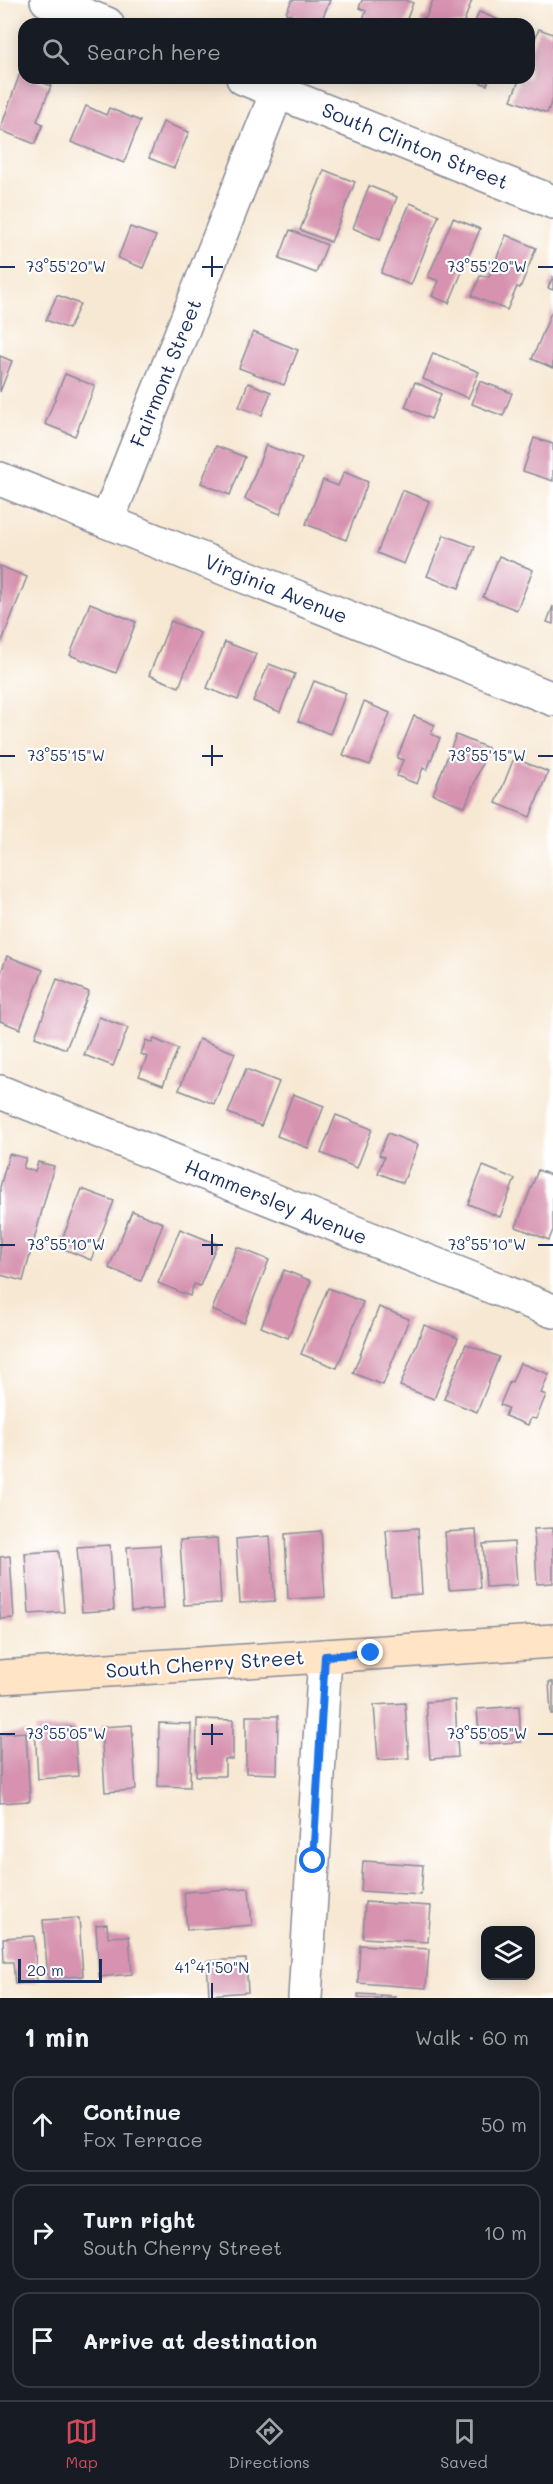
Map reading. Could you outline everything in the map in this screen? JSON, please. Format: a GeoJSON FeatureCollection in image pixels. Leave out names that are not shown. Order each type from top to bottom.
{"type":"FeatureCollection","features":[{"type":"Feature","properties":{"kind":"street"},"geometry":{"type":"LineString","coordinates":[[47,0],[92,18]]}},
{"type":"Feature","properties":{"kind":"street","name":"South Clinton Street"},"geometry":{"type":"LineString","coordinates":[[258,84],[553,202]]}},
{"type":"Feature","properties":{"kind":"street","name":"Fairmont Street"},"geometry":{"type":"LineString","coordinates":[[107,521],[277,92]]}},
{"type":"Feature","properties":{"kind":"street","name":"Virginia Avenue"},"geometry":{"type":"LineString","coordinates":[[0,478],[553,699]]}},
{"type":"Feature","properties":{"kind":"street","name":"Hammersley Avenue"},"geometry":{"type":"LineString","coordinates":[[0,1092],[553,1311]]}},
{"type":"Feature","properties":{"kind":"street","name":"South Cherry Street"},"geometry":{"type":"LineString","coordinates":[[0,1677],[553,1641]]}},
{"type":"Feature","properties":{"kind":"street"},"geometry":{"type":"LineString","coordinates":[[305,1998],[325,1656]]}},
{"type":"Feature","properties":{"kind":"building"},"geometry":{"type":"Polygon","coordinates":[[[292,0],[330,0],[322,18],[298,18],[286,13],[292,0]]]}},
{"type":"Feature","properties":{"kind":"building"},"geometry":{"type":"Polygon","coordinates":[[[362,0],[405,0],[413,3],[407,18],[363,18],[366,11],[359,8],[362,0]]]}},
{"type":"Feature","properties":{"kind":"building"},"geometry":{"type":"Polygon","coordinates":[[[433,0],[472,0],[465,18],[422,18],[426,17],[433,0]]]}},
{"type":"Feature","properties":{"kind":"building"},"geometry":{"type":"Polygon","coordinates":[[[479,12],[494,18],[476,18],[479,12]]]}},
{"type":"Feature","properties":{"kind":"building"},"geometry":{"type":"Polygon","coordinates":[[[539,29],[553,34],[553,98],[547,113],[511,100],[518,84],[535,84],[535,39],[539,29]]]}},
{"type":"Feature","properties":{"kind":"building"},"geometry":{"type":"Polygon","coordinates":[[[18,79],[18,84],[51,86],[37,121],[43,124],[35,144],[0,130],[18,79]]]}},
{"type":"Feature","properties":{"kind":"building"},"geometry":{"type":"Polygon","coordinates":[[[86,106],[106,115],[109,108],[140,121],[124,163],[71,142],[86,106]]]}},
{"type":"Feature","properties":{"kind":"building"},"geometry":{"type":"Polygon","coordinates":[[[163,122],[189,132],[174,168],[149,158],[163,122]]]}},
{"type":"Feature","properties":{"kind":"building"},"geometry":{"type":"Polygon","coordinates":[[[324,170],[355,182],[331,242],[300,230],[324,170]]]}},
{"type":"Feature","properties":{"kind":"building"},"geometry":{"type":"Polygon","coordinates":[[[369,186],[397,197],[380,240],[353,228],[369,186]]]}},
{"type":"Feature","properties":{"kind":"building"},"geometry":{"type":"Polygon","coordinates":[[[410,203],[439,215],[411,285],[381,273],[410,203]]]}},
{"type":"Feature","properties":{"kind":"building"},"geometry":{"type":"Polygon","coordinates":[[[453,218],[480,229],[449,303],[432,296],[439,281],[428,277],[453,218]]]}},
{"type":"Feature","properties":{"kind":"building"},"geometry":{"type":"Polygon","coordinates":[[[130,227],[156,236],[143,268],[118,258],[130,227]]]}},
{"type":"Feature","properties":{"kind":"building"},"geometry":{"type":"Polygon","coordinates":[[[290,230],[327,245],[316,273],[279,259],[290,230]]]}},
{"type":"Feature","properties":{"kind":"building"},"geometry":{"type":"Polygon","coordinates":[[[506,235],[536,248],[520,288],[517,287],[507,310],[472,296],[480,276],[489,277],[506,235]]]}},
{"type":"Feature","properties":{"kind":"building"},"geometry":{"type":"Polygon","coordinates":[[[553,276],[553,290],[548,288],[553,276]]]}},
{"type":"Feature","properties":{"kind":"building"},"geometry":{"type":"Polygon","coordinates":[[[57,295],[80,304],[69,329],[46,320],[57,295]]]}},
{"type":"Feature","properties":{"kind":"building"},"geometry":{"type":"Polygon","coordinates":[[[553,308],[553,368],[532,359],[553,308]]]}},
{"type":"Feature","properties":{"kind":"building"},"geometry":{"type":"Polygon","coordinates":[[[253,332],[298,350],[284,385],[239,368],[253,332]]]}},
{"type":"Feature","properties":{"kind":"building"},"geometry":{"type":"Polygon","coordinates":[[[433,353],[479,372],[468,398],[423,379],[433,353]]]}},
{"type":"Feature","properties":{"kind":"building"},"geometry":{"type":"Polygon","coordinates":[[[0,356],[12,361],[0,392],[0,356]]]}},
{"type":"Feature","properties":{"kind":"building"},"geometry":{"type":"Polygon","coordinates":[[[65,374],[95,386],[75,436],[45,424],[65,374]]]}},
{"type":"Feature","properties":{"kind":"building"},"geometry":{"type":"Polygon","coordinates":[[[480,381],[512,393],[503,416],[472,404],[480,381]]]}},
{"type":"Feature","properties":{"kind":"building"},"geometry":{"type":"Polygon","coordinates":[[[415,382],[441,394],[431,419],[405,407],[415,382]]]}},
{"type":"Feature","properties":{"kind":"building"},"geometry":{"type":"Polygon","coordinates":[[[248,383],[271,392],[262,415],[239,407],[248,383]]]}},
{"type":"Feature","properties":{"kind":"building"},"geometry":{"type":"Polygon","coordinates":[[[534,438],[553,444],[553,481],[523,471],[534,438]]]}},
{"type":"Feature","properties":{"kind":"building"},"geometry":{"type":"Polygon","coordinates":[[[266,445],[302,459],[280,514],[245,499],[266,445]]]}},
{"type":"Feature","properties":{"kind":"building"},"geometry":{"type":"Polygon","coordinates":[[[216,446],[245,457],[230,495],[201,483],[216,446]]]}},
{"type":"Feature","properties":{"kind":"building"},"geometry":{"type":"Polygon","coordinates":[[[344,472],[368,482],[346,540],[306,524],[323,480],[338,486],[344,472]]]}},
{"type":"Feature","properties":{"kind":"building"},"geometry":{"type":"Polygon","coordinates":[[[402,490],[429,501],[404,564],[377,553],[402,490]]]}},
{"type":"Feature","properties":{"kind":"building"},"geometry":{"type":"Polygon","coordinates":[[[444,535],[475,547],[459,588],[427,576],[444,535]]]}},
{"type":"Feature","properties":{"kind":"building"},"geometry":{"type":"Polygon","coordinates":[[[499,556],[533,570],[517,610],[483,597],[499,556]]]}},
{"type":"Feature","properties":{"kind":"building"},"geometry":{"type":"Polygon","coordinates":[[[0,566],[27,577],[0,646],[0,566]]]}},
{"type":"Feature","properties":{"kind":"building"},"geometry":{"type":"Polygon","coordinates":[[[90,603],[136,622],[116,673],[70,655],[90,603]]]}},
{"type":"Feature","properties":{"kind":"building"},"geometry":{"type":"Polygon","coordinates":[[[553,606],[553,624],[547,622],[553,606]]]}},
{"type":"Feature","properties":{"kind":"building"},"geometry":{"type":"Polygon","coordinates":[[[171,621],[200,633],[179,687],[149,675],[171,621]]]}},
{"type":"Feature","properties":{"kind":"building"},"geometry":{"type":"Polygon","coordinates":[[[225,642],[256,654],[238,700],[207,688],[225,642]]]}},
{"type":"Feature","properties":{"kind":"building"},"geometry":{"type":"Polygon","coordinates":[[[269,664],[295,674],[280,712],[253,701],[269,664]]]}},
{"type":"Feature","properties":{"kind":"building"},"geometry":{"type":"Polygon","coordinates":[[[314,681],[346,693],[330,734],[298,721],[314,681]]]}},
{"type":"Feature","properties":{"kind":"building"},"geometry":{"type":"Polygon","coordinates":[[[364,702],[390,713],[370,765],[343,755],[364,702]]]}},
{"type":"Feature","properties":{"kind":"building"},"geometry":{"type":"Polygon","coordinates":[[[414,716],[435,725],[431,734],[440,738],[427,770],[423,768],[417,784],[397,776],[403,760],[397,758],[414,716]]]}},
{"type":"Feature","properties":{"kind":"building"},"geometry":{"type":"Polygon","coordinates":[[[456,735],[488,748],[465,807],[433,794],[456,735]]]}},
{"type":"Feature","properties":{"kind":"building"},"geometry":{"type":"Polygon","coordinates":[[[514,758],[548,772],[530,817],[496,803],[514,758]]]}},
{"type":"Feature","properties":{"kind":"building"},"geometry":{"type":"Polygon","coordinates":[[[7,956],[43,970],[20,1029],[0,1021],[0,975],[7,956]]]}},
{"type":"Feature","properties":{"kind":"building"},"geometry":{"type":"Polygon","coordinates":[[[57,979],[89,992],[66,1049],[35,1037],[57,979]]]}},
{"type":"Feature","properties":{"kind":"building"},"geometry":{"type":"Polygon","coordinates":[[[99,1017],[128,1028],[113,1066],[84,1055],[99,1017]]]}},
{"type":"Feature","properties":{"kind":"building"},"geometry":{"type":"Polygon","coordinates":[[[154,1039],[178,1049],[163,1085],[139,1076],[147,1057],[141,1054],[146,1040],[152,1043],[154,1039]]]}},
{"type":"Feature","properties":{"kind":"building"},"geometry":{"type":"Polygon","coordinates":[[[199,1039],[235,1053],[214,1104],[179,1090],[199,1039]]]}},
{"type":"Feature","properties":{"kind":"building"},"geometry":{"type":"Polygon","coordinates":[[[246,1069],[279,1082],[261,1126],[228,1113],[246,1069]]]}},
{"type":"Feature","properties":{"kind":"building"},"geometry":{"type":"Polygon","coordinates":[[[293,1094],[324,1106],[308,1148],[277,1136],[293,1094]]]}},
{"type":"Feature","properties":{"kind":"building"},"geometry":{"type":"Polygon","coordinates":[[[336,1115],[372,1129],[357,1168],[321,1153],[336,1115]]]}},
{"type":"Feature","properties":{"kind":"building"},"geometry":{"type":"Polygon","coordinates":[[[388,1133],[418,1145],[403,1183],[378,1173],[384,1157],[379,1155],[388,1133]]]}},
{"type":"Feature","properties":{"kind":"building"},"geometry":{"type":"Polygon","coordinates":[[[9,1154],[26,1158],[23,1168],[35,1171],[38,1162],[54,1166],[23,1281],[0,1275],[0,1187],[9,1154]]]}},
{"type":"Feature","properties":{"kind":"building"},"geometry":{"type":"Polygon","coordinates":[[[483,1166],[515,1179],[500,1217],[468,1204],[483,1166]]]}},
{"type":"Feature","properties":{"kind":"building"},"geometry":{"type":"Polygon","coordinates":[[[538,1170],[553,1176],[553,1230],[549,1240],[516,1227],[538,1170]]]}},
{"type":"Feature","properties":{"kind":"building"},"geometry":{"type":"Polygon","coordinates":[[[82,1189],[114,1201],[91,1260],[59,1247],[82,1189]]]}},
{"type":"Feature","properties":{"kind":"building"},"geometry":{"type":"Polygon","coordinates":[[[132,1211],[163,1223],[141,1281],[109,1268],[132,1211]]]}},
{"type":"Feature","properties":{"kind":"building"},"geometry":{"type":"Polygon","coordinates":[[[180,1229],[217,1244],[200,1286],[194,1284],[190,1296],[158,1283],[180,1229]]]}},
{"type":"Feature","properties":{"kind":"building"},"geometry":{"type":"Polygon","coordinates":[[[237,1247],[269,1260],[244,1323],[212,1310],[237,1247]]]}},
{"type":"Feature","properties":{"kind":"building"},"geometry":{"type":"Polygon","coordinates":[[[284,1270],[311,1281],[288,1338],[261,1327],[284,1270]]]}},
{"type":"Feature","properties":{"kind":"building"},"geometry":{"type":"Polygon","coordinates":[[[328,1288],[363,1302],[337,1368],[301,1354],[328,1288]]]}},
{"type":"Feature","properties":{"kind":"building"},"geometry":{"type":"Polygon","coordinates":[[[379,1307],[409,1319],[383,1385],[353,1373],[379,1307]]]}},
{"type":"Feature","properties":{"kind":"building"},"geometry":{"type":"Polygon","coordinates":[[[424,1325],[458,1338],[434,1399],[400,1386],[424,1325]]]}},
{"type":"Feature","properties":{"kind":"building"},"geometry":{"type":"Polygon","coordinates":[[[466,1344],[499,1357],[477,1412],[444,1399],[466,1344]]]}},
{"type":"Feature","properties":{"kind":"building"},"geometry":{"type":"Polygon","coordinates":[[[520,1363],[549,1374],[541,1393],[546,1395],[536,1419],[531,1418],[528,1425],[505,1416],[508,1408],[500,1405],[520,1363]]]}},
{"type":"Feature","properties":{"kind":"building"},"geometry":{"type":"Polygon","coordinates":[[[418,1528],[422,1594],[391,1596],[386,1530],[418,1528]]]}},
{"type":"Feature","properties":{"kind":"building"},"geometry":{"type":"Polygon","coordinates":[[[553,1528],[553,1583],[537,1584],[534,1529],[553,1528]]]}},
{"type":"Feature","properties":{"kind":"building"},"geometry":{"type":"Polygon","coordinates":[[[476,1530],[480,1588],[449,1590],[445,1532],[476,1530]]]}},
{"type":"Feature","properties":{"kind":"building"},"geometry":{"type":"Polygon","coordinates":[[[321,1531],[325,1597],[288,1599],[285,1534],[321,1531]]]}},
{"type":"Feature","properties":{"kind":"building"},"geometry":{"type":"Polygon","coordinates":[[[270,1536],[275,1601],[240,1603],[236,1539],[270,1536]]]}},
{"type":"Feature","properties":{"kind":"building"},"geometry":{"type":"Polygon","coordinates":[[[217,1538],[221,1603],[184,1605],[180,1540],[217,1538]]]}},
{"type":"Feature","properties":{"kind":"building"},"geometry":{"type":"Polygon","coordinates":[[[514,1542],[517,1585],[486,1587],[483,1544],[514,1542]]]}},
{"type":"Feature","properties":{"kind":"building"},"geometry":{"type":"Polygon","coordinates":[[[110,1545],[114,1610],[82,1612],[77,1547],[110,1545]]]}},
{"type":"Feature","properties":{"kind":"building"},"geometry":{"type":"Polygon","coordinates":[[[160,1545],[164,1609],[131,1611],[127,1547],[160,1545]]]}},
{"type":"Feature","properties":{"kind":"building"},"geometry":{"type":"Polygon","coordinates":[[[59,1551],[64,1612],[29,1614],[25,1553],[59,1551]]]}},
{"type":"Feature","properties":{"kind":"building"},"geometry":{"type":"Polygon","coordinates":[[[10,1556],[14,1618],[0,1619],[0,1557],[10,1556]]]}},
{"type":"Feature","properties":{"kind":"building"},"geometry":{"type":"Polygon","coordinates":[[[549,1682],[553,1682],[553,1714],[551,1714],[549,1682]]]}},
{"type":"Feature","properties":{"kind":"building"},"geometry":{"type":"Polygon","coordinates":[[[455,1700],[458,1757],[430,1759],[426,1702],[455,1700]]]}},
{"type":"Feature","properties":{"kind":"building"},"geometry":{"type":"Polygon","coordinates":[[[405,1703],[409,1758],[378,1760],[374,1705],[405,1703]]]}},
{"type":"Feature","properties":{"kind":"building"},"geometry":{"type":"Polygon","coordinates":[[[519,1706],[521,1742],[480,1744],[477,1709],[519,1706]]]}},
{"type":"Feature","properties":{"kind":"building"},"geometry":{"type":"Polygon","coordinates":[[[246,1716],[278,1716],[277,1774],[246,1773],[246,1716]]]}},
{"type":"Feature","properties":{"kind":"building"},"geometry":{"type":"Polygon","coordinates":[[[197,1719],[233,1720],[233,1759],[225,1759],[225,1776],[196,1776],[197,1719]]]}},
{"type":"Feature","properties":{"kind":"building"},"geometry":{"type":"Polygon","coordinates":[[[159,1723],[191,1724],[190,1787],[158,1786],[159,1723]]]}},
{"type":"Feature","properties":{"kind":"building"},"geometry":{"type":"Polygon","coordinates":[[[132,1725],[136,1790],[105,1792],[101,1727],[132,1725]]]}},
{"type":"Feature","properties":{"kind":"building"},"geometry":{"type":"Polygon","coordinates":[[[74,1727],[78,1776],[38,1779],[35,1729],[74,1727]]]}},
{"type":"Feature","properties":{"kind":"building"},"geometry":{"type":"Polygon","coordinates":[[[26,1732],[30,1801],[0,1803],[0,1734],[26,1732]]]}},
{"type":"Feature","properties":{"kind":"building"},"geometry":{"type":"Polygon","coordinates":[[[363,1861],[423,1865],[421,1895],[361,1891],[363,1861]]]}},
{"type":"Feature","properties":{"kind":"building"},"geometry":{"type":"Polygon","coordinates":[[[249,1888],[252,1925],[187,1930],[184,1892],[249,1888]]]}},
{"type":"Feature","properties":{"kind":"building"},"geometry":{"type":"Polygon","coordinates":[[[365,1902],[431,1906],[428,1942],[363,1938],[365,1902]]]}},
{"type":"Feature","properties":{"kind":"building"},"geometry":{"type":"Polygon","coordinates":[[[79,1918],[83,1976],[48,1978],[43,1920],[79,1918]]]}},
{"type":"Feature","properties":{"kind":"building"},"geometry":{"type":"Polygon","coordinates":[[[107,1924],[108,1937],[129,1936],[132,1974],[99,1977],[96,1925],[107,1924]]]}},
{"type":"Feature","properties":{"kind":"building"},"geometry":{"type":"Polygon","coordinates":[[[34,1936],[37,1982],[15,1984],[13,1962],[4,1962],[3,1938],[34,1936]]]}},
{"type":"Feature","properties":{"kind":"building"},"geometry":{"type":"Polygon","coordinates":[[[360,1945],[429,1949],[426,1988],[358,1983],[360,1945]]]}},
{"type":"Feature","properties":{"kind":"building"},"geometry":{"type":"Polygon","coordinates":[[[246,1959],[248,1992],[209,1995],[207,1961],[246,1959]]]}},
{"type":"Feature","properties":{"kind":"building"},"geometry":{"type":"Polygon","coordinates":[[[358,1994],[395,1996],[394,1998],[358,1998],[358,1994]]]}},
{"type":"Feature","properties":{"kind":"route"},"geometry":{"type":"LineString","coordinates":[[313,1861],[325,1656],[371,1653]]}}]}
